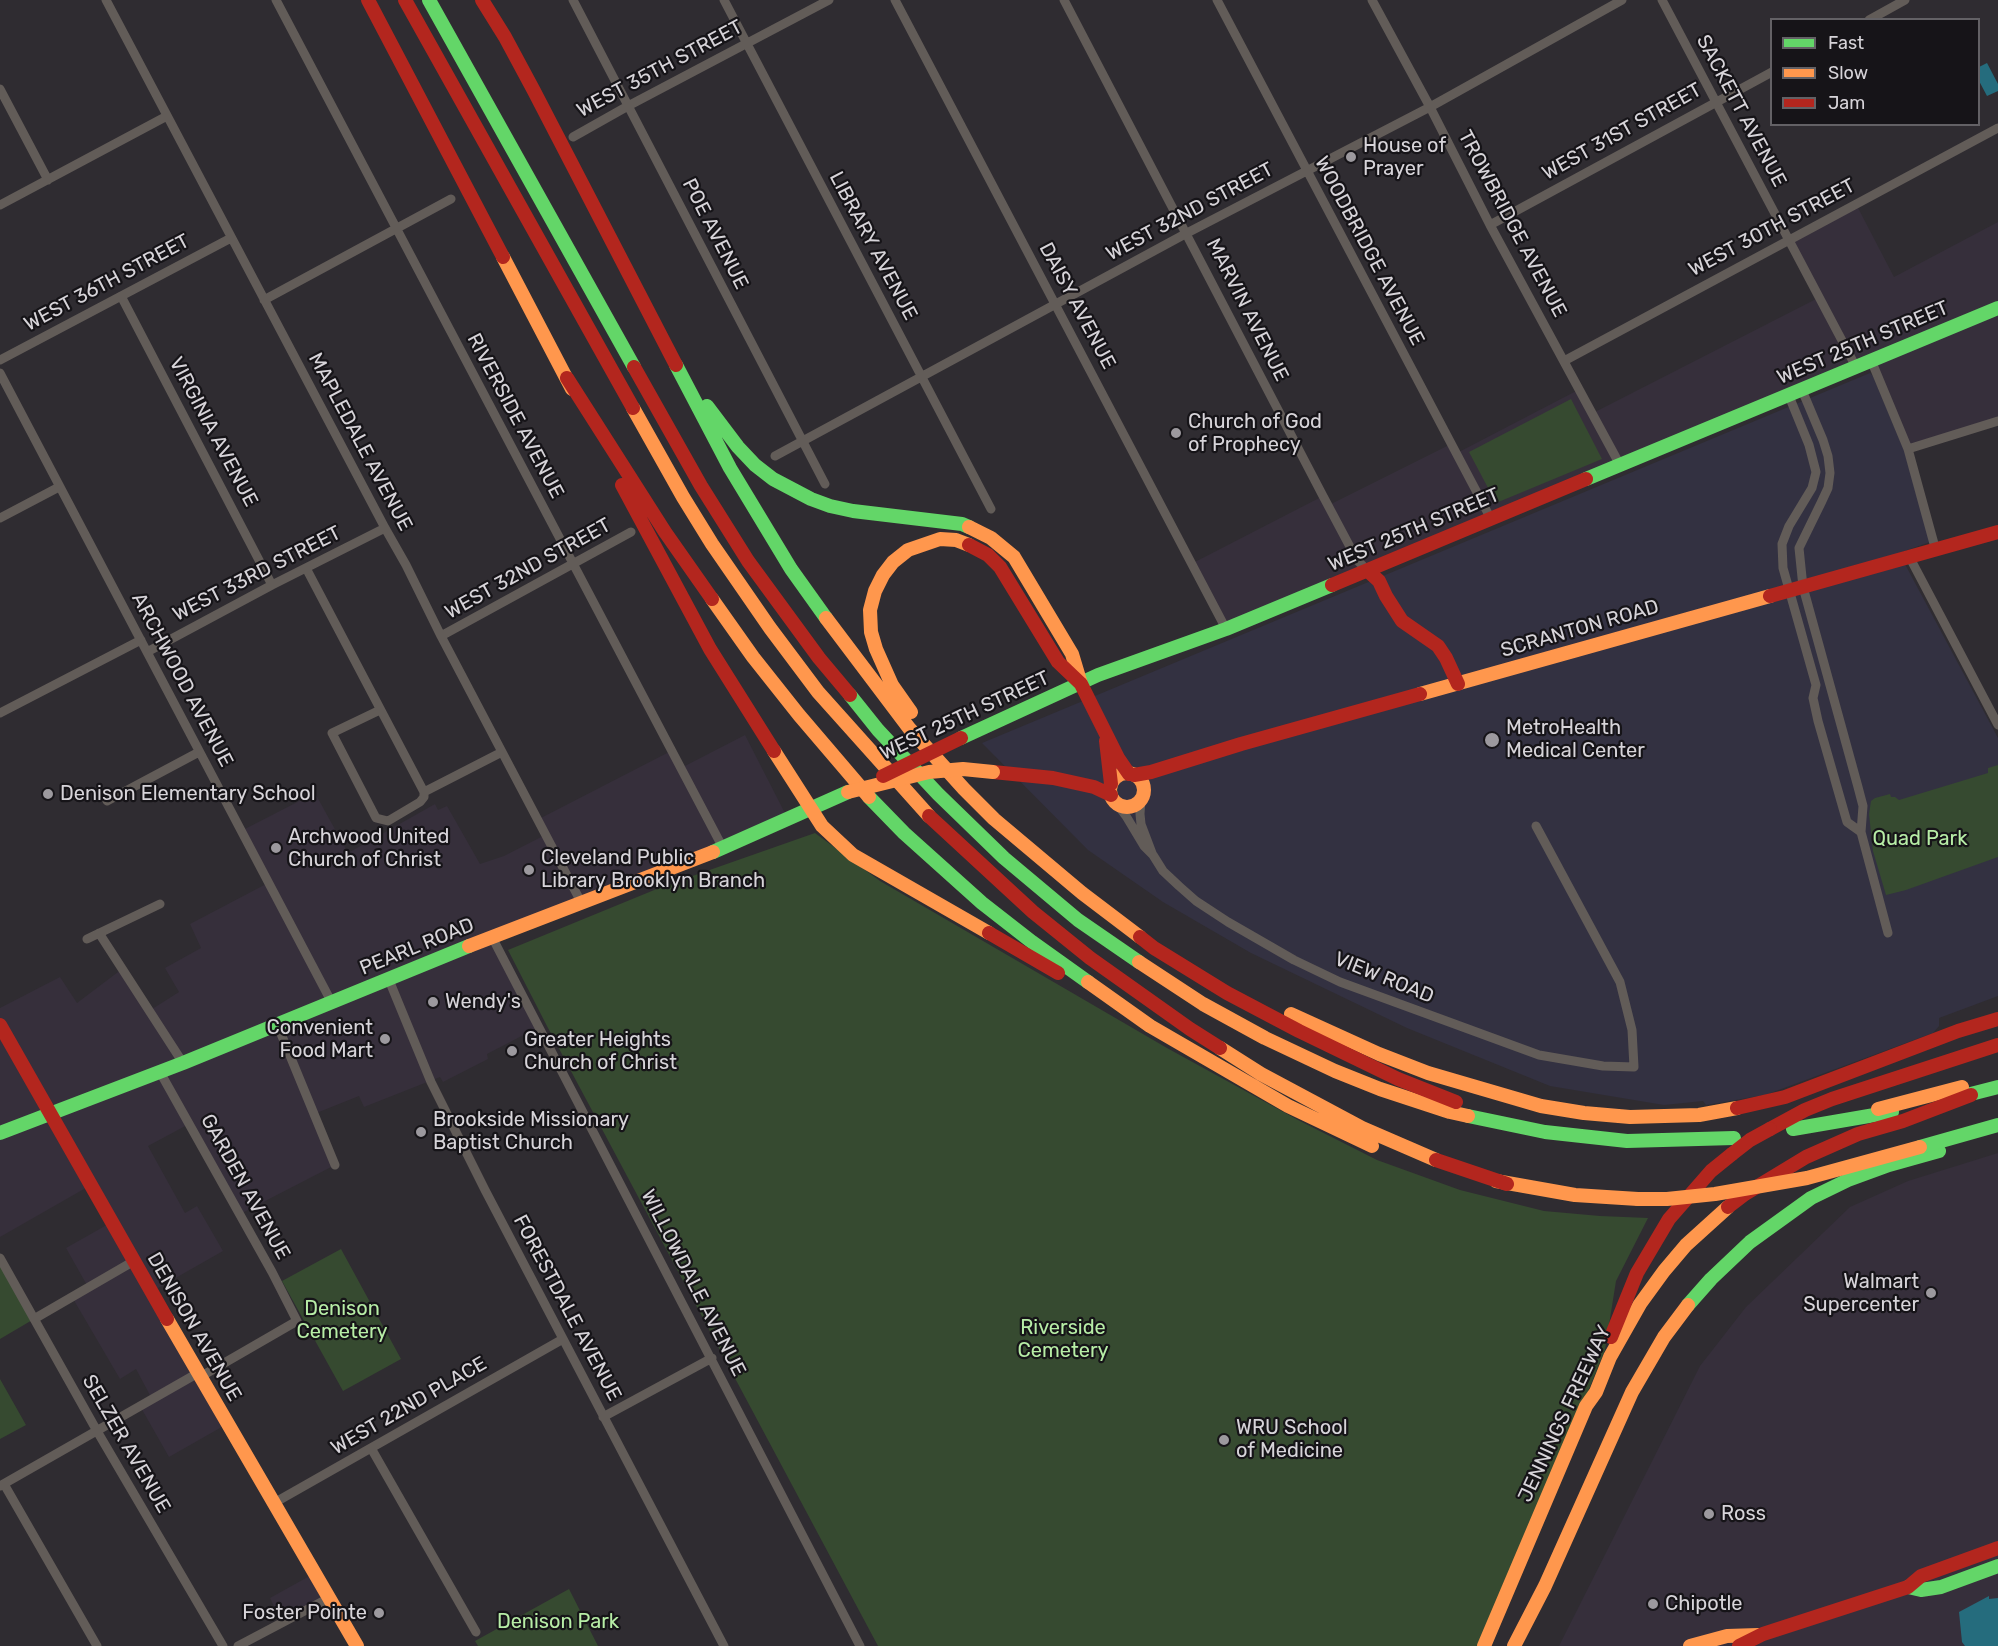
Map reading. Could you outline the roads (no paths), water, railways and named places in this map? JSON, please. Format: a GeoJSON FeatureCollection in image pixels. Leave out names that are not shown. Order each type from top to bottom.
{"type":"FeatureCollection","features":[{"type":"Feature","properties":{"kind":"main road"},"geometry":{"type":"LineString","coordinates":[[368,0],[622,486],[710,649],[823,828],[853,855],[1288,1106],[1384,1152],[1455,1172],[1507,1184],[1575,1195],[1667,1199],[1714,1194],[1807,1178],[1998,1125]]}},
{"type":"Feature","properties":{"kind":"main road"},"geometry":{"type":"LineString","coordinates":[[405,0],[677,487],[712,544],[818,692],[920,807],[977,862],[1057,931],[1144,998],[1200,1036],[1261,1074],[1362,1128],[1459,1169],[1507,1184]]}},
{"type":"Feature","properties":{"kind":"main road"},"geometry":{"type":"LineString","coordinates":[[429,0],[689,465],[728,530],[780,607],[878,730],[946,802],[1004,858],[1078,920],[1152,972],[1203,1004],[1265,1038],[1335,1071],[1415,1101],[1490,1122],[1545,1132],[1626,1141],[1734,1138]]}},
{"type":"Feature","properties":{"kind":"main road"},"geometry":{"type":"LineString","coordinates":[[482,0],[505,37],[730,468],[791,569],[820,612],[909,728],[964,789],[1018,839],[1082,893],[1188,971],[1358,1061],[1425,1091],[1545,1132]]}},
{"type":"Feature","properties":{"kind":"main road"},"geometry":{"type":"LineString","coordinates":[[630,275],[709,409],[738,447],[755,465],[773,479],[794,492],[830,506],[962,524],[991,538],[1014,557],[1072,654],[1081,684],[1118,758],[1142,783],[1142,796],[1138,803],[1128,807],[1113,794],[1094,787],[1053,778],[993,772],[945,770],[910,776],[848,792]]}},
{"type":"Feature","properties":{"kind":"main road","name":"WEST 25TH STREET"},"geometry":{"type":"LineString","coordinates":[[848,792],[960,738],[1100,675],[1226,629],[1368,571],[1998,308]]}},
{"type":"Feature","properties":{"kind":"main road"},"geometry":{"type":"LineString","coordinates":[[567,378],[665,532],[734,631],[799,715],[875,803],[935,862],[982,903],[1032,942],[1150,1026]]}},
{"type":"Feature","properties":{"kind":"main road","name":"SCRANTON ROAD"},"geometry":{"type":"LineString","coordinates":[[1131,774],[1174,765],[1241,744],[1998,532]]}},
{"type":"Feature","properties":{"kind":"main road"},"geometry":{"type":"LineString","coordinates":[[1018,839],[944,757],[904,702],[884,668],[871,632],[870,610],[875,591],[883,575],[893,562],[909,550],[924,543],[940,539],[956,540],[975,547],[988,555],[1000,567],[1058,662],[1081,684]]}},
{"type":"Feature","properties":{"kind":"main road"},"geometry":{"type":"LineString","coordinates":[[1368,571],[1379,581],[1402,621],[1438,646],[1457,678],[1458,684]]}},
{"type":"Feature","properties":{"kind":"main road"},"geometry":{"type":"LineString","coordinates":[[1105,733],[1113,794]]}},
{"type":"Feature","properties":{"kind":"main road","name":"SCRANTON ROAD"},"geometry":{"type":"LineString","coordinates":[[1142,796],[1156,779],[1174,765]]}},
{"type":"Feature","properties":{"kind":"main road"},"geometry":{"type":"LineString","coordinates":[[1113,794],[1118,776],[1131,774]]}},
{"type":"Feature","properties":{"kind":"main road","name":"PEARL ROAD"},"geometry":{"type":"LineString","coordinates":[[0,1133],[183,1063],[492,937],[723,848],[848,792]]}},
{"type":"Feature","properties":{"kind":"main road"},"geometry":{"type":"LineString","coordinates":[[1082,893],[1175,952],[1246,992],[1379,1054],[1428,1073],[1511,1098],[1584,1113],[1666,1117],[1699,1115],[1741,1107],[1809,1089],[1958,1031],[1998,1019]]}},
{"type":"Feature","properties":{"kind":"main road","name":"DENISON AVENUE"},"geometry":{"type":"LineString","coordinates":[[0,1025],[134,1262],[357,1646]]}},
{"type":"Feature","properties":{"kind":"main road"},"geometry":{"type":"LineString","coordinates":[[1586,1406],[1590,1388],[1637,1273],[1669,1219],[1711,1171],[1750,1140],[1805,1110],[1869,1086],[1998,1045]]}},
{"type":"Feature","properties":{"kind":"main road"},"geometry":{"type":"LineString","coordinates":[[1850,1120],[1864,1112],[1998,1077]]}},
{"type":"Feature","properties":{"kind":"main road"},"geometry":{"type":"LineString","coordinates":[[1793,1129],[1850,1120],[1971,1095],[1998,1087]]}},
{"type":"Feature","properties":{"kind":"main road","name":"JENNINGS FREEWAY"},"geometry":{"type":"LineString","coordinates":[[1484,1646],[1586,1406],[1596,1392],[1610,1357],[1640,1304],[1664,1270],[1686,1245],[1745,1194],[1776,1174],[1830,1145],[1858,1134],[1904,1121],[1971,1095]]}},
{"type":"Feature","properties":{"kind":"main road"},"geometry":{"type":"LineString","coordinates":[[1519,1646],[1623,1410],[1642,1373],[1686,1307],[1717,1273],[1750,1242],[1811,1198],[1848,1180],[1889,1165],[1998,1134]]}},
{"type":"Feature","properties":{"kind":"main road"},"geometry":{"type":"LineString","coordinates":[[1739,1646],[1763,1634],[1908,1587],[1921,1576],[1998,1548]]}},
{"type":"Feature","properties":{"kind":"main road"},"geometry":{"type":"LineString","coordinates":[[1908,1587],[1922,1590],[1941,1587],[1998,1566]]}},
{"type":"Feature","properties":{"kind":"main road"},"geometry":{"type":"LineString","coordinates":[[1514,1646],[1545,1586]]}},
{"type":"Feature","properties":{"kind":"main road"},"geometry":{"type":"LineString","coordinates":[[1690,1646],[1727,1636],[1763,1634]]}},
{"type":"Feature","properties":{"kind":"street","name":"MAPLEDALE AVENUE"},"geometry":{"type":"LineString","coordinates":[[106,0],[406,565],[581,902]]}},
{"type":"Feature","properties":{"kind":"street","name":"RIVERSIDE AVENUE"},"geometry":{"type":"LineString","coordinates":[[276,0],[723,848]]}},
{"type":"Feature","properties":{"kind":"street","name":"POE AVENUE"},"geometry":{"type":"LineString","coordinates":[[573,0],[825,484]]}},
{"type":"Feature","properties":{"kind":"street","name":"LIBRARY AVENUE"},"geometry":{"type":"LineString","coordinates":[[724,0],[991,509]]}},
{"type":"Feature","properties":{"kind":"street","name":"WEST 35TH STREET"},"geometry":{"type":"LineString","coordinates":[[573,137],[829,0]]}},
{"type":"Feature","properties":{"kind":"street","name":"DAISY AVENUE"},"geometry":{"type":"LineString","coordinates":[[895,0],[1226,629]]}},
{"type":"Feature","properties":{"kind":"street","name":"MARVIN AVENUE"},"geometry":{"type":"LineString","coordinates":[[1064,0],[1323,496],[1358,560],[1368,571]]}},
{"type":"Feature","properties":{"kind":"street","name":"WOODBRIDGE AVENUE"},"geometry":{"type":"LineString","coordinates":[[1217,0],[1491,519]]}},
{"type":"Feature","properties":{"kind":"street","name":"TROWBRIDGE AVENUE"},"geometry":{"type":"LineString","coordinates":[[1372,0],[1620,465]]}},
{"type":"Feature","properties":{"kind":"street","name":"WEST 32ND STREET"},"geometry":{"type":"LineString","coordinates":[[775,456],[1187,233],[1430,107],[1622,0]]}},
{"type":"Feature","properties":{"kind":"street","name":"SACKETT AVENUE"},"geometry":{"type":"LineString","coordinates":[[1662,0],[1856,367]]}},
{"type":"Feature","properties":{"kind":"street"},"geometry":{"type":"LineString","coordinates":[[1873,18],[1905,0]]}},
{"type":"Feature","properties":{"kind":"street","name":"WEST 31ST STREET"},"geometry":{"type":"LineString","coordinates":[[1490,225],[1770,73]]}},
{"type":"Feature","properties":{"kind":"street"},"geometry":{"type":"LineString","coordinates":[[0,89],[48,180]]}},
{"type":"Feature","properties":{"kind":"street"},"geometry":{"type":"LineString","coordinates":[[0,205],[167,116]]}},
{"type":"Feature","properties":{"kind":"street","name":"WEST 30TH STREET"},"geometry":{"type":"LineString","coordinates":[[1563,361],[1998,129]]}},
{"type":"Feature","properties":{"kind":"street"},"geometry":{"type":"LineString","coordinates":[[264,300],[451,199]]}},
{"type":"Feature","properties":{"kind":"street","name":"WEST 36TH STREET"},"geometry":{"type":"LineString","coordinates":[[0,360],[231,238]]}},
{"type":"Feature","properties":{"kind":"street","name":"VIRGINIA AVENUE"},"geometry":{"type":"LineString","coordinates":[[121,296],[272,585]]}},
{"type":"Feature","properties":{"kind":"street"},"geometry":{"type":"LineString","coordinates":[[1871,360],[1908,449],[1936,550]]}},
{"type":"Feature","properties":{"kind":"street","name":"ARCHWOOD AVENUE"},"geometry":{"type":"LineString","coordinates":[[0,373],[332,1003]]}},
{"type":"Feature","properties":{"kind":"street"},"geometry":{"type":"LineString","coordinates":[[1802,390],[1823,440],[1830,473],[1828,488],[1799,548],[1803,587],[1863,806],[1861,832],[1888,933]]}},
{"type":"Feature","properties":{"kind":"street"},"geometry":{"type":"LineString","coordinates":[[1789,396],[1815,462],[1816,472],[1812,488],[1789,526],[1782,544],[1783,568],[1816,685],[1813,698],[1818,721],[1847,822],[1861,832]]}},
{"type":"Feature","properties":{"kind":"street"},"geometry":{"type":"LineString","coordinates":[[1908,449],[1998,421]]}},
{"type":"Feature","properties":{"kind":"street"},"geometry":{"type":"LineString","coordinates":[[1815,462],[1828,459]]}},
{"type":"Feature","properties":{"kind":"street"},"geometry":{"type":"LineString","coordinates":[[0,518],[59,487]]}},
{"type":"Feature","properties":{"kind":"street","name":"WEST 33RD STREET"},"geometry":{"type":"LineString","coordinates":[[147,652],[385,528]]}},
{"type":"Feature","properties":{"kind":"street","name":"WEST 32ND STREET"},"geometry":{"type":"LineString","coordinates":[[441,636],[631,532]]}},
{"type":"Feature","properties":{"kind":"street"},"geometry":{"type":"LineString","coordinates":[[1910,558],[1998,724]]}},
{"type":"Feature","properties":{"kind":"street"},"geometry":{"type":"LineString","coordinates":[[306,568],[423,792],[424,797],[420,802],[388,821],[376,818],[332,733],[380,710]]}},
{"type":"Feature","properties":{"kind":"street"},"geometry":{"type":"LineString","coordinates":[[0,713],[141,640]]}},
{"type":"Feature","properties":{"kind":"street"},"geometry":{"type":"LineString","coordinates":[[1807,652],[1821,648]]}},
{"type":"Feature","properties":{"kind":"street"},"geometry":{"type":"LineString","coordinates":[[1816,685],[1829,681]]}},
{"type":"Feature","properties":{"kind":"street"},"geometry":{"type":"LineString","coordinates":[[107,801],[199,752]]}},
{"type":"Feature","properties":{"kind":"street"},"geometry":{"type":"LineString","coordinates":[[423,792],[502,752]]}},
{"type":"Feature","properties":{"kind":"street","name":"VIEW ROAD"},"geometry":{"type":"LineString","coordinates":[[1113,794],[1144,846],[1170,879],[1196,901],[1252,937],[1340,982],[1539,1055],[1594,1065],[1634,1067],[1632,1030],[1620,982],[1536,826]]}},
{"type":"Feature","properties":{"kind":"street","name":"VIEW ROAD"},"geometry":{"type":"LineString","coordinates":[[1142,796],[1141,824],[1153,855]]}},
{"type":"Feature","properties":{"kind":"street"},"geometry":{"type":"LineString","coordinates":[[87,939],[160,904]]}},
{"type":"Feature","properties":{"kind":"street"},"geometry":{"type":"LineString","coordinates":[[99,933],[183,1063]]}},
{"type":"Feature","properties":{"kind":"street","name":"WILLOWDALE AVENUE"},"geometry":{"type":"LineString","coordinates":[[492,937],[860,1646]]}},
{"type":"Feature","properties":{"kind":"street","name":"FORESTDALE AVENUE"},"geometry":{"type":"LineString","coordinates":[[389,980],[431,1082],[603,1417],[724,1646]]}},
{"type":"Feature","properties":{"kind":"street"},"geometry":{"type":"LineString","coordinates":[[277,1024],[335,1165]]}},
{"type":"Feature","properties":{"kind":"street","name":"GARDEN AVENUE"},"geometry":{"type":"LineString","coordinates":[[160,1072],[297,1321],[199,1375]]}},
{"type":"Feature","properties":{"kind":"street","name":"SELZER AVENUE"},"geometry":{"type":"LineString","coordinates":[[0,1258],[97,1431],[223,1646]]}},
{"type":"Feature","properties":{"kind":"street"},"geometry":{"type":"LineString","coordinates":[[34,1319],[134,1262]]}},
{"type":"Feature","properties":{"kind":"street","name":"WEST 22ND PLACE"},"geometry":{"type":"LineString","coordinates":[[274,1503],[563,1339]]}},
{"type":"Feature","properties":{"kind":"street"},"geometry":{"type":"LineString","coordinates":[[603,1417],[712,1358]]}},
{"type":"Feature","properties":{"kind":"street"},"geometry":{"type":"LineString","coordinates":[[97,1646],[2,1485],[199,1375]]}},
{"type":"Feature","properties":{"kind":"street"},"geometry":{"type":"LineString","coordinates":[[371,1448],[476,1632]]}},
{"type":"Feature","properties":{"kind":"street"},"geometry":{"type":"LineString","coordinates":[[238,1646],[330,1598]]}},
{"type":"Feature","properties":{"kind":"water"},"geometry":{"type":"Polygon","coordinates":[[[1987,63],[1998,84],[1998,91],[1987,96],[1980,83],[1980,66],[1987,63]]]}},
{"type":"Feature","properties":{"kind":"water"},"geometry":{"type":"Polygon","coordinates":[[[1989,1596],[1989,1599],[1998,1598],[1998,1646],[1965,1646],[1962,1642],[1959,1612],[1989,1596]]]}},
{"type":"Feature","properties":{"kind":"place","name":"House of Prayer"},"geometry":{"type":"Point","coordinates":[1351,157]}},
{"type":"Feature","properties":{"kind":"place","name":"Church of God of Prophecy"},"geometry":{"type":"Point","coordinates":[1176,433]}},
{"type":"Feature","properties":{"kind":"place","name":"MetroHealth Medical Center"},"geometry":{"type":"Point","coordinates":[1492,740]}},
{"type":"Feature","properties":{"kind":"place","name":"Denison Elementary School"},"geometry":{"type":"Point","coordinates":[48,794]}},
{"type":"Feature","properties":{"kind":"place","name":"Archwood United Church of Christ"},"geometry":{"type":"Point","coordinates":[276,848]}},
{"type":"Feature","properties":{"kind":"place","name":"Cleveland Public Library Brooklyn Branch"},"geometry":{"type":"Point","coordinates":[529,870]}},
{"type":"Feature","properties":{"kind":"place","name":"Wendy's"},"geometry":{"type":"Point","coordinates":[433,1002]}},
{"type":"Feature","properties":{"kind":"place","name":"Convenient Food Mart"},"geometry":{"type":"Point","coordinates":[385,1039]}},
{"type":"Feature","properties":{"kind":"place","name":"Greater Heights Church of Christ"},"geometry":{"type":"Point","coordinates":[512,1051]}},
{"type":"Feature","properties":{"kind":"place","name":"Brookside Missionary Baptist Church"},"geometry":{"type":"Point","coordinates":[421,1132]}},
{"type":"Feature","properties":{"kind":"place","name":"Walmart Supercenter"},"geometry":{"type":"Point","coordinates":[1931,1293]}},
{"type":"Feature","properties":{"kind":"place","name":"WRU School of Medicine"},"geometry":{"type":"Point","coordinates":[1224,1440]}},
{"type":"Feature","properties":{"kind":"place","name":"Ross"},"geometry":{"type":"Point","coordinates":[1709,1514]}},
{"type":"Feature","properties":{"kind":"place","name":"Chipotle"},"geometry":{"type":"Point","coordinates":[1653,1604]}},
{"type":"Feature","properties":{"kind":"place","name":"Foster Pointe"},"geometry":{"type":"Point","coordinates":[379,1613]}},
{"type":"Feature","properties":{"kind":"park label","name":"Quad Park"},"geometry":{"type":"Point","coordinates":[1920,839]}},
{"type":"Feature","properties":{"kind":"park label","name":"Denison Cemetery"},"geometry":{"type":"Point","coordinates":[342,1320]}},
{"type":"Feature","properties":{"kind":"park label","name":"Riverside Cemetery"},"geometry":{"type":"Point","coordinates":[1063,1340]}},
{"type":"Feature","properties":{"kind":"park label","name":"Denison Park"},"geometry":{"type":"Point","coordinates":[558,1622]}}]}
